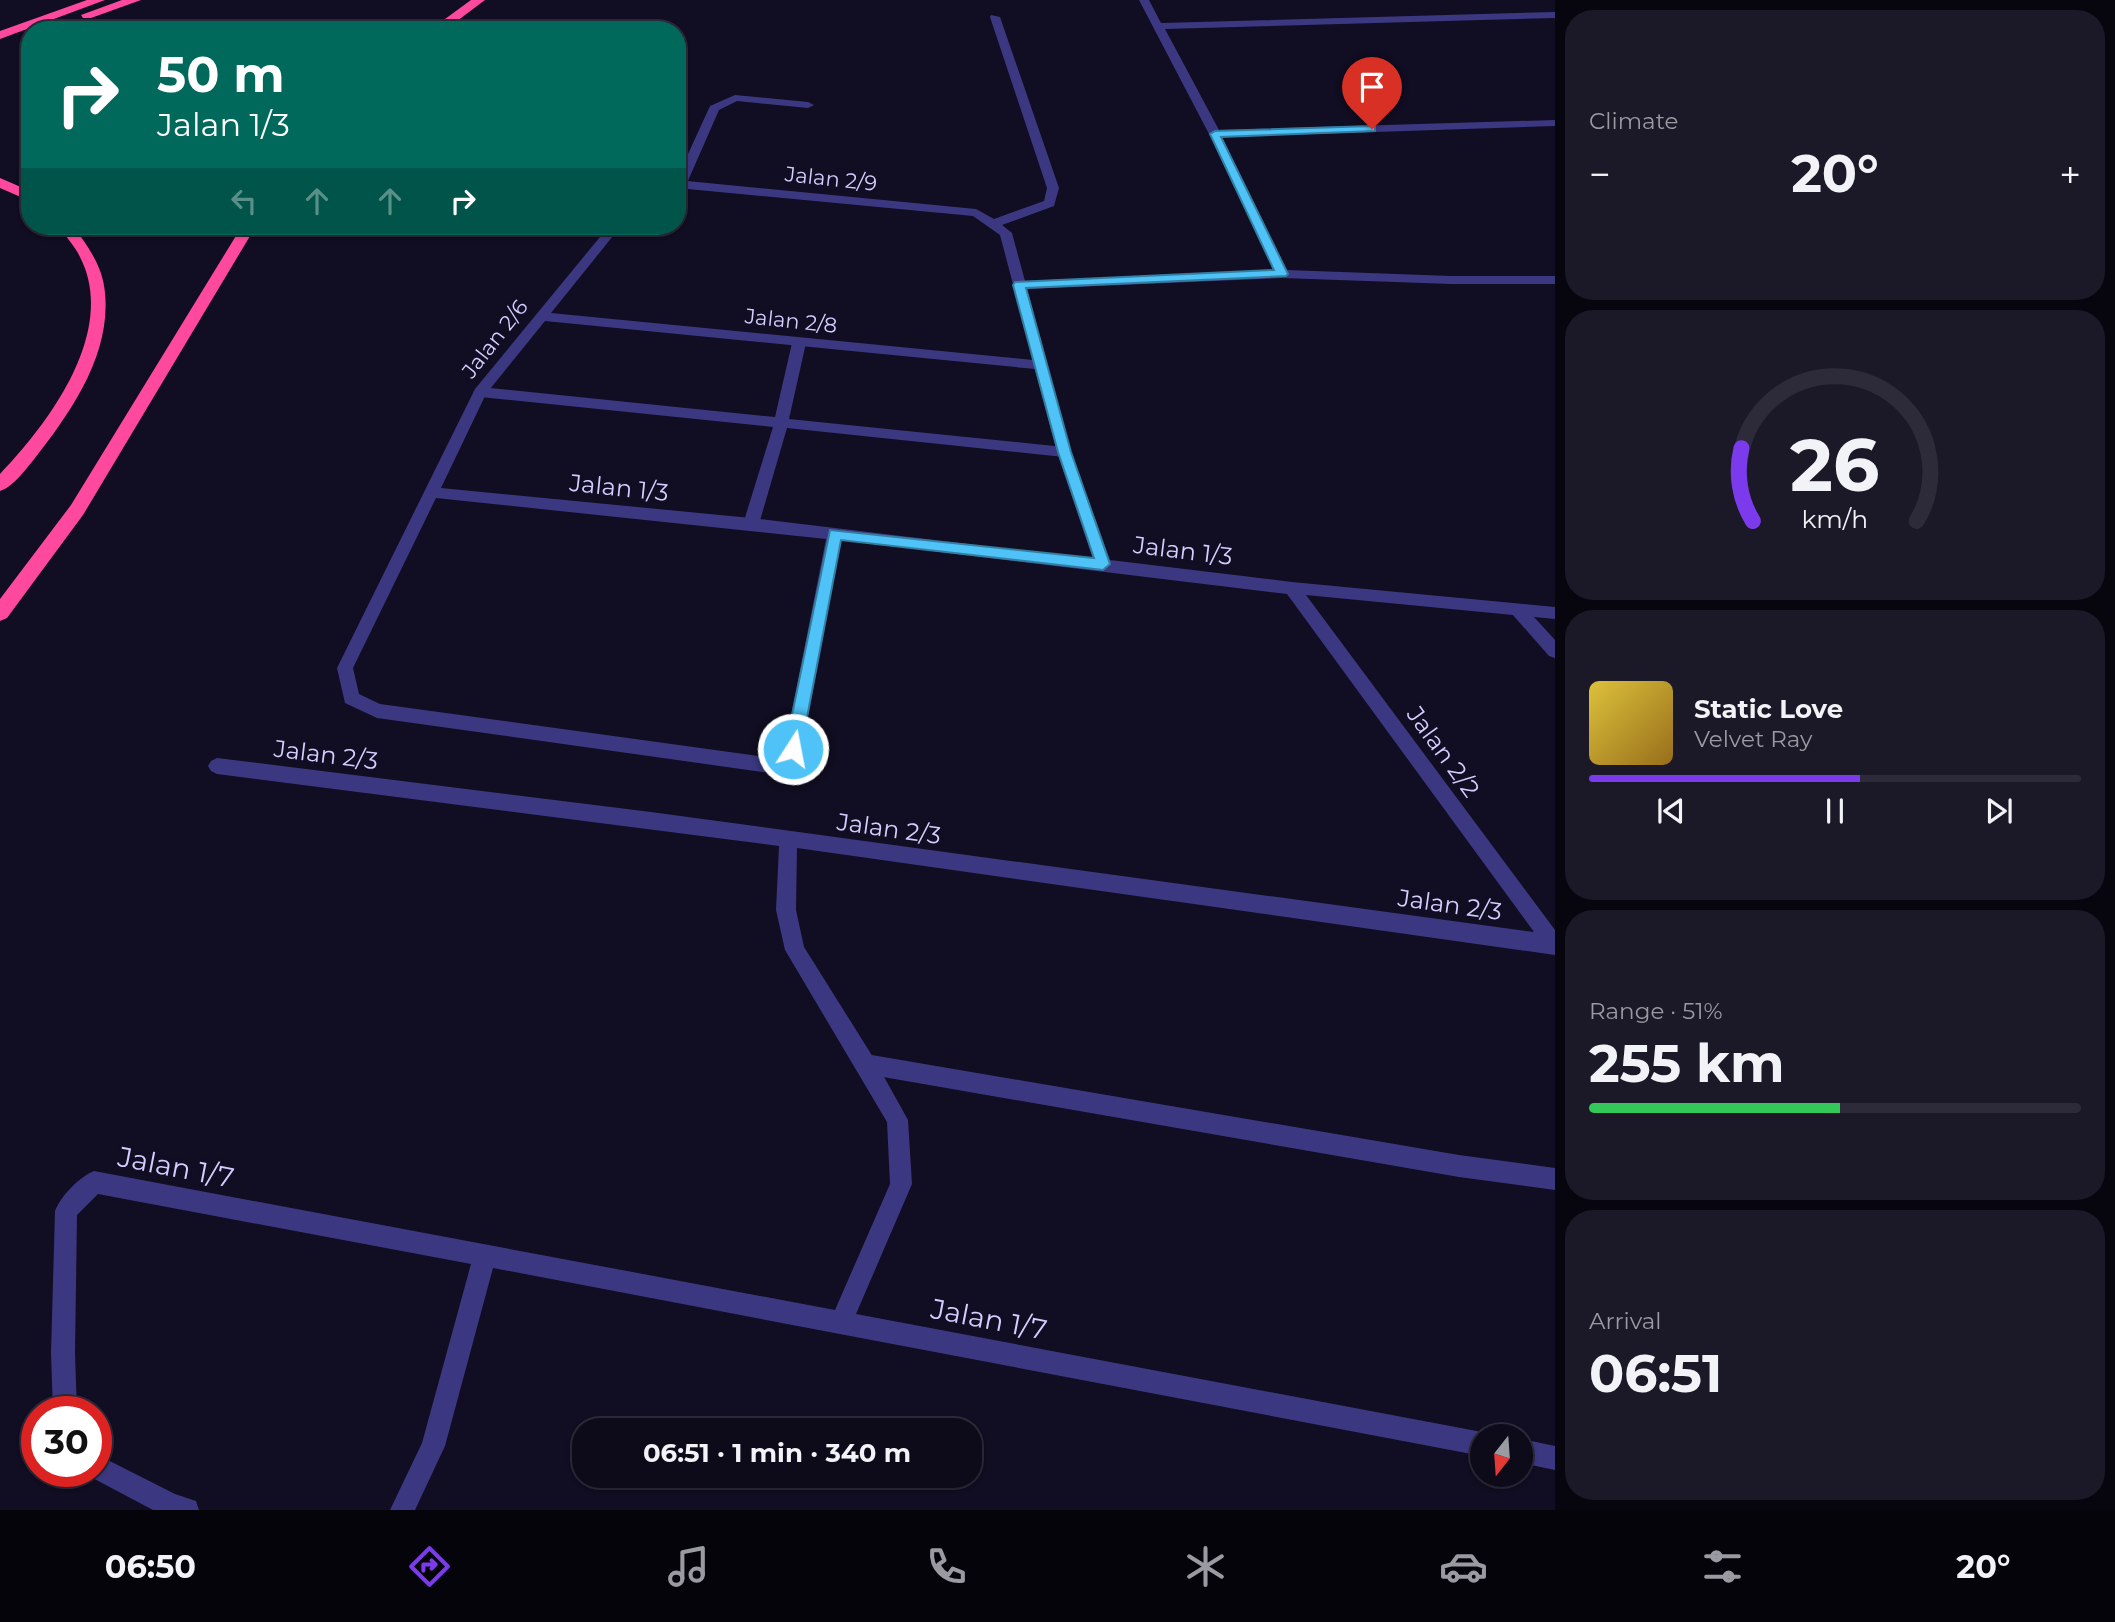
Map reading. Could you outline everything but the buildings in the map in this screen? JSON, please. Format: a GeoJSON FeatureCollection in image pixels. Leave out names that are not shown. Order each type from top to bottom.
{"type":"FeatureCollection","features":[{"type":"Feature","properties":{"kind":"highway"},"geometry":{"type":"LineString","coordinates":[[40,21],[99,0]]}},
{"type":"Feature","properties":{"kind":"highway"},"geometry":{"type":"LineString","coordinates":[[71,21],[135,0]]}},
{"type":"Feature","properties":{"kind":"highway"},"geometry":{"type":"LineString","coordinates":[[449,21],[479,0]]}},
{"type":"Feature","properties":{"kind":"highway"},"geometry":{"type":"LineString","coordinates":[[0,35],[21,28]]}},
{"type":"Feature","properties":{"kind":"highway"},"geometry":{"type":"LineString","coordinates":[[0,46],[21,38]]}},
{"type":"Feature","properties":{"kind":"highway"},"geometry":{"type":"LineString","coordinates":[[0,182],[21,192]]}},
{"type":"Feature","properties":{"kind":"highway"},"geometry":{"type":"LineString","coordinates":[[0,485],[51,428],[89,358],[97,313],[94,279],[80,245],[72,235]]}},
{"type":"Feature","properties":{"kind":"highway"},"geometry":{"type":"LineString","coordinates":[[0,613],[77,510],[244,235]]}},
{"type":"Feature","properties":{"kind":"street"},"geometry":{"type":"LineString","coordinates":[[1144,0],[1215,134],[1282,274]]}},
{"type":"Feature","properties":{"kind":"street"},"geometry":{"type":"LineString","coordinates":[[1159,26],[1555,15]]}},
{"type":"Feature","properties":{"kind":"street"},"geometry":{"type":"LineString","coordinates":[[993,224],[1050,202],[1053,188],[995,17]]}},
{"type":"Feature","properties":{"kind":"street"},"geometry":{"type":"LineString","coordinates":[[686,168],[713,108],[735,98],[808,104]]}},
{"type":"Feature","properties":{"kind":"street"},"geometry":{"type":"LineString","coordinates":[[1215,134],[1555,124]]}},
{"type":"Feature","properties":{"kind":"street","name":"Jalan 2/9"},"geometry":{"type":"LineString","coordinates":[[686,185],[976,214],[993,224]]}},
{"type":"Feature","properties":{"kind":"street"},"geometry":{"type":"LineString","coordinates":[[993,224],[1006,233],[1064,452],[1103,564]]}},
{"type":"Feature","properties":{"kind":"street","name":"Jalan 2/6"},"geometry":{"type":"LineString","coordinates":[[608,235],[480,391],[345,668],[351,698],[377,711],[777,766],[793,749],[835,534]]}},
{"type":"Feature","properties":{"kind":"street"},"geometry":{"type":"LineString","coordinates":[[1019,285],[1282,274],[1451,280],[1555,280]]}},
{"type":"Feature","properties":{"kind":"street","name":"Jalan 2/8"},"geometry":{"type":"LineString","coordinates":[[540,316],[1039,365]]}},
{"type":"Feature","properties":{"kind":"street"},"geometry":{"type":"LineString","coordinates":[[751,524],[781,423],[799,343]]}},
{"type":"Feature","properties":{"kind":"street"},"geometry":{"type":"LineString","coordinates":[[480,391],[1064,452]]}},
{"type":"Feature","properties":{"kind":"street","name":"Jalan 1/3"},"geometry":{"type":"LineString","coordinates":[[431,492],[751,524],[1292,588],[1555,613]]}},
{"type":"Feature","properties":{"kind":"street","name":"Jalan 2/2"},"geometry":{"type":"LineString","coordinates":[[1292,588],[1554,945]]}},
{"type":"Feature","properties":{"kind":"street"},"geometry":{"type":"LineString","coordinates":[[1517,610],[1555,651]]}},
{"type":"Feature","properties":{"kind":"street","name":"Jalan 2/3"},"geometry":{"type":"LineString","coordinates":[[217,766],[651,820],[1554,945]]}},
{"type":"Feature","properties":{"kind":"street"},"geometry":{"type":"LineString","coordinates":[[788,840],[786,910],[795,950],[897,1120],[901,1184],[842,1321]]}},
{"type":"Feature","properties":{"kind":"street"},"geometry":{"type":"LineString","coordinates":[[866,1065],[1459,1167],[1555,1180]]}},
{"type":"Feature","properties":{"kind":"street","name":"Jalan 1/7"},"geometry":{"type":"LineString","coordinates":[[64,1396],[66,1211],[94,1182],[842,1321],[1470,1442]]}},
{"type":"Feature","properties":{"kind":"street"},"geometry":{"type":"LineString","coordinates":[[402,1510],[433,1446],[485,1256]]}},
{"type":"Feature","properties":{"kind":"street"},"geometry":{"type":"LineString","coordinates":[[1533,1453],[1555,1458]]}},
{"type":"Feature","properties":{"kind":"street"},"geometry":{"type":"LineString","coordinates":[[112,1474],[172,1506],[187,1510]]}},
{"type":"Feature","properties":{"kind":"route"},"geometry":{"type":"LineString","coordinates":[[793,749],[835,534],[1103,564],[1064,452],[1019,285],[1282,274],[1215,134],[1372,129]]}}]}
